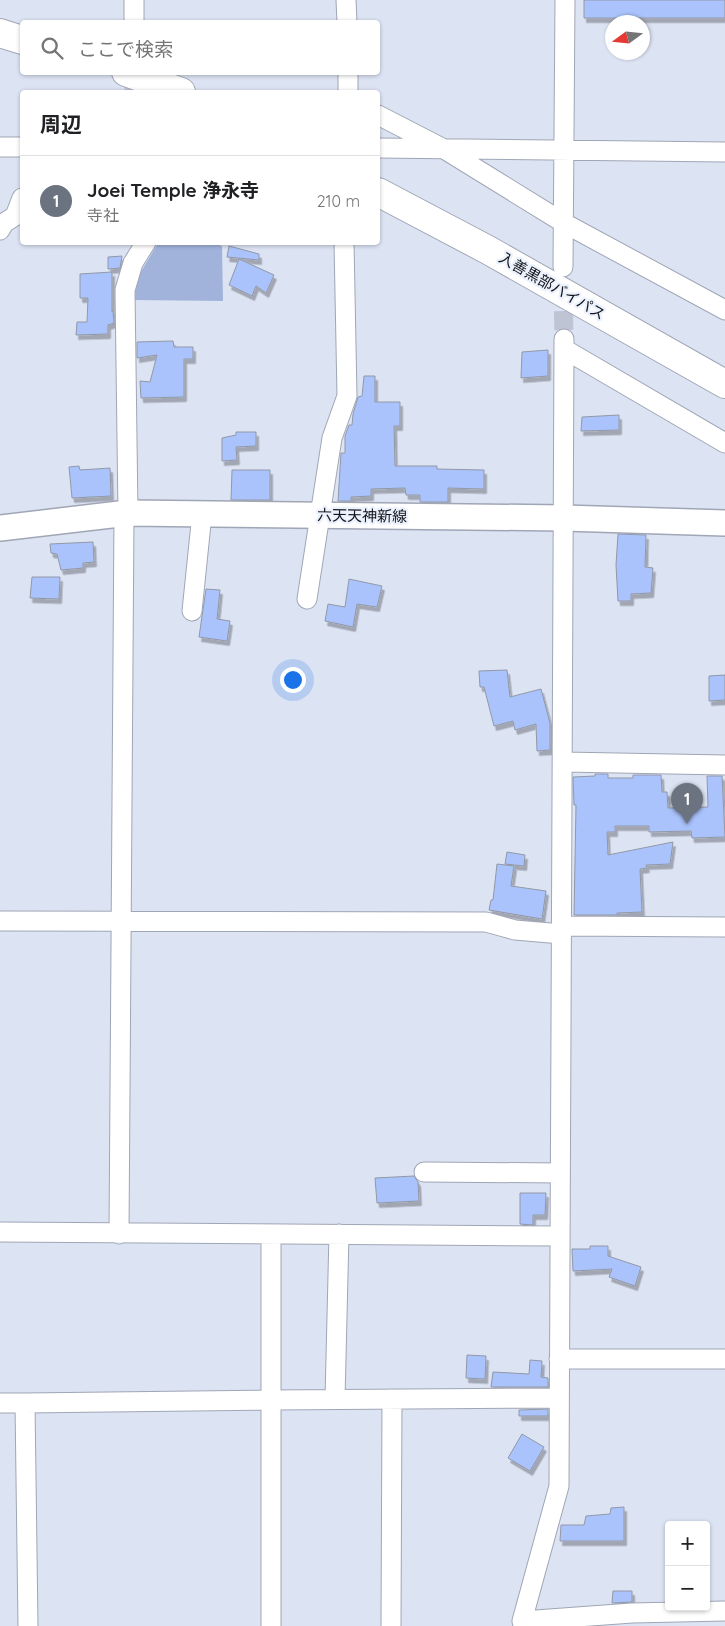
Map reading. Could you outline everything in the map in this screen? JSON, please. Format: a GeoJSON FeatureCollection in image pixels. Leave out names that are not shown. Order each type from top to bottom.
{"type":"FeatureCollection","features":[{"type":"Feature","properties":{"kind":"highway"},"geometry":{"type":"LineString","coordinates":[[0,33],[20,39]]}},
{"type":"Feature","properties":{"kind":"highway"},"geometry":{"type":"LineString","coordinates":[[134,75],[176,90]]}},
{"type":"Feature","properties":{"kind":"highway","name":"入善黒部バイパス"},"geometry":{"type":"LineString","coordinates":[[380,193],[488,250],[725,384]]}},
{"type":"Feature","properties":{"kind":"main road","name":"六天天神新線"},"geometry":{"type":"LineString","coordinates":[[0,528],[126,514],[564,518],[725,523]]}},
{"type":"Feature","properties":{"kind":"street"},"geometry":{"type":"LineString","coordinates":[[134,0],[134,20]]}},
{"type":"Feature","properties":{"kind":"street"},"geometry":{"type":"LineString","coordinates":[[346,0],[347,20]]}},
{"type":"Feature","properties":{"kind":"street"},"geometry":{"type":"LineString","coordinates":[[563,267],[565,0]]}},
{"type":"Feature","properties":{"kind":"street"},"geometry":{"type":"LineString","coordinates":[[348,75],[348,90]]}},
{"type":"Feature","properties":{"kind":"street"},"geometry":{"type":"LineString","coordinates":[[380,116],[444,149],[564,223],[725,310]]}},
{"type":"Feature","properties":{"kind":"street"},"geometry":{"type":"LineString","coordinates":[[0,147],[20,147]]}},
{"type":"Feature","properties":{"kind":"street"},"geometry":{"type":"LineString","coordinates":[[380,148],[725,152]]}},
{"type":"Feature","properties":{"kind":"street"},"geometry":{"type":"LineString","coordinates":[[0,230],[4,223],[15,216],[20,203]]}},
{"type":"Feature","properties":{"kind":"street"},"geometry":{"type":"LineString","coordinates":[[119,1234],[126,514],[125,290],[133,263],[144,245]]}},
{"type":"Feature","properties":{"kind":"street"},"geometry":{"type":"LineString","coordinates":[[307,599],[332,438],[347,396],[344,245]]}},
{"type":"Feature","properties":{"kind":"street"},"geometry":{"type":"LineString","coordinates":[[725,443],[564,344],[559,1486],[523,1624],[632,1613],[680,1619],[725,1611]]}},
{"type":"Feature","properties":{"kind":"street"},"geometry":{"type":"LineString","coordinates":[[192,611],[202,514]]}},
{"type":"Feature","properties":{"kind":"street"},"geometry":{"type":"LineString","coordinates":[[563,762],[725,766]]}},
{"type":"Feature","properties":{"kind":"street"},"geometry":{"type":"LineString","coordinates":[[0,921],[486,922],[515,930],[725,927]]}},
{"type":"Feature","properties":{"kind":"street"},"geometry":{"type":"LineString","coordinates":[[424,1172],[560,1173]]}},
{"type":"Feature","properties":{"kind":"street"},"geometry":{"type":"LineString","coordinates":[[0,1232],[559,1236]]}},
{"type":"Feature","properties":{"kind":"street"},"geometry":{"type":"LineString","coordinates":[[271,1234],[271,1626]]}},
{"type":"Feature","properties":{"kind":"street"},"geometry":{"type":"LineString","coordinates":[[335,1399],[339,1234]]}},
{"type":"Feature","properties":{"kind":"street"},"geometry":{"type":"LineString","coordinates":[[559,1359],[725,1358]]}},
{"type":"Feature","properties":{"kind":"street"},"geometry":{"type":"LineString","coordinates":[[391,1626],[392,1398]]}},
{"type":"Feature","properties":{"kind":"street"},"geometry":{"type":"LineString","coordinates":[[0,1403],[559,1398]]}},
{"type":"Feature","properties":{"kind":"street"},"geometry":{"type":"LineString","coordinates":[[25,1402],[28,1626]]}},
{"type":"Feature","properties":{"kind":"shaded area"},"geometry":{"type":"Polygon","coordinates":[[[157,245],[222,246],[223,301],[135,300],[136,280],[157,245]]]}},
{"type":"Feature","properties":{"kind":"building"},"geometry":{"type":"Polygon","coordinates":[[[584,0],[725,0],[725,18],[650,18],[650,15],[605,15],[605,18],[584,18],[584,0]]]}},
{"type":"Feature","properties":{"kind":"building"},"geometry":{"type":"Polygon","coordinates":[[[229,246],[259,254],[259,260],[227,257],[229,246]]]}},
{"type":"Feature","properties":{"kind":"building"},"geometry":{"type":"Polygon","coordinates":[[[122,256],[120,268],[108,269],[108,257],[122,256]]]}},
{"type":"Feature","properties":{"kind":"building"},"geometry":{"type":"Polygon","coordinates":[[[239,259],[274,275],[266,293],[256,286],[252,296],[229,285],[239,259]]]}},
{"type":"Feature","properties":{"kind":"building"},"geometry":{"type":"Polygon","coordinates":[[[112,272],[112,312],[114,323],[108,325],[108,334],[76,335],[77,322],[87,322],[88,298],[80,298],[80,274],[112,272]]]}},
{"type":"Feature","properties":{"kind":"building"},"geometry":{"type":"Polygon","coordinates":[[[173,341],[174,347],[193,347],[193,359],[184,359],[184,397],[141,398],[140,381],[150,382],[157,355],[137,358],[137,342],[173,341]]]}},
{"type":"Feature","properties":{"kind":"building"},"geometry":{"type":"Polygon","coordinates":[[[548,350],[548,376],[521,378],[522,352],[548,350]]]}},
{"type":"Feature","properties":{"kind":"building"},"geometry":{"type":"Polygon","coordinates":[[[364,376],[375,376],[375,402],[400,402],[400,426],[394,426],[395,466],[437,466],[437,469],[484,470],[484,489],[448,488],[448,502],[420,502],[420,495],[406,495],[405,488],[371,489],[371,496],[351,497],[351,501],[338,501],[341,453],[345,453],[345,436],[349,425],[352,425],[358,397],[362,396],[364,376]]]}},
{"type":"Feature","properties":{"kind":"building"},"geometry":{"type":"Polygon","coordinates":[[[619,415],[619,430],[581,431],[582,417],[619,415]]]}},
{"type":"Feature","properties":{"kind":"building"},"geometry":{"type":"Polygon","coordinates":[[[236,432],[256,432],[256,446],[236,447],[237,460],[222,461],[222,438],[236,435],[236,432]]]}},
{"type":"Feature","properties":{"kind":"building"},"geometry":{"type":"Polygon","coordinates":[[[79,466],[80,470],[110,468],[111,496],[72,498],[69,467],[79,466]]]}},
{"type":"Feature","properties":{"kind":"building"},"geometry":{"type":"Polygon","coordinates":[[[232,470],[270,470],[270,500],[231,500],[232,470]]]}},
{"type":"Feature","properties":{"kind":"building"},"geometry":{"type":"Polygon","coordinates":[[[618,534],[646,535],[645,567],[653,568],[651,593],[631,594],[631,601],[618,601],[616,565],[618,534]]]}},
{"type":"Feature","properties":{"kind":"building"},"geometry":{"type":"Polygon","coordinates":[[[93,542],[94,562],[83,563],[83,568],[61,570],[57,554],[51,553],[50,544],[93,542]]]}},
{"type":"Feature","properties":{"kind":"building"},"geometry":{"type":"Polygon","coordinates":[[[32,577],[60,577],[59,599],[30,598],[32,577]]]}},
{"type":"Feature","properties":{"kind":"building"},"geometry":{"type":"Polygon","coordinates":[[[349,579],[382,586],[377,607],[357,604],[353,627],[325,621],[328,604],[345,607],[349,579]]]}},
{"type":"Feature","properties":{"kind":"building"},"geometry":{"type":"Polygon","coordinates":[[[206,589],[220,590],[217,619],[230,621],[227,641],[199,637],[206,589]]]}},
{"type":"Feature","properties":{"kind":"building"},"geometry":{"type":"Polygon","coordinates":[[[507,670],[510,697],[541,689],[550,723],[550,750],[537,751],[536,724],[515,730],[513,721],[494,726],[484,687],[480,687],[479,671],[507,670]]]}},
{"type":"Feature","properties":{"kind":"building"},"geometry":{"type":"Polygon","coordinates":[[[725,675],[725,700],[709,701],[709,676],[725,675]]]}},
{"type":"Feature","properties":{"kind":"building"},"geometry":{"type":"Polygon","coordinates":[[[595,774],[608,774],[608,778],[633,778],[633,775],[661,775],[662,792],[667,792],[668,808],[708,807],[707,776],[722,776],[725,837],[692,838],[691,831],[649,832],[649,826],[615,826],[615,832],[607,832],[608,855],[673,842],[670,864],[646,865],[647,868],[640,869],[642,912],[617,913],[617,915],[574,915],[576,805],[574,805],[573,777],[595,776],[595,774]]]}},
{"type":"Feature","properties":{"kind":"building"},"geometry":{"type":"Polygon","coordinates":[[[507,852],[525,855],[524,866],[505,864],[507,852]]]}},
{"type":"Feature","properties":{"kind":"building"},"geometry":{"type":"Polygon","coordinates":[[[497,864],[514,866],[511,886],[546,891],[542,919],[489,910],[491,900],[493,900],[497,864]]]}},
{"type":"Feature","properties":{"kind":"building"},"geometry":{"type":"Polygon","coordinates":[[[414,1176],[418,1182],[419,1201],[377,1203],[375,1178],[414,1176]]]}},
{"type":"Feature","properties":{"kind":"building"},"geometry":{"type":"Polygon","coordinates":[[[520,1193],[546,1193],[545,1215],[533,1215],[533,1225],[520,1224],[520,1193]]]}},
{"type":"Feature","properties":{"kind":"building"},"geometry":{"type":"Polygon","coordinates":[[[590,1246],[608,1246],[608,1256],[641,1267],[635,1286],[609,1277],[612,1269],[573,1271],[572,1249],[590,1249],[590,1246]]]}},
{"type":"Feature","properties":{"kind":"building"},"geometry":{"type":"Polygon","coordinates":[[[467,1355],[486,1356],[485,1379],[466,1378],[467,1355]]]}},
{"type":"Feature","properties":{"kind":"building"},"geometry":{"type":"Polygon","coordinates":[[[530,1360],[542,1361],[541,1377],[548,1378],[548,1387],[491,1387],[493,1372],[529,1374],[530,1360]]]}},
{"type":"Feature","properties":{"kind":"building"},"geometry":{"type":"Polygon","coordinates":[[[548,1409],[548,1416],[519,1416],[519,1410],[548,1409]]]}},
{"type":"Feature","properties":{"kind":"building"},"geometry":{"type":"Polygon","coordinates":[[[522,1434],[544,1447],[530,1471],[508,1458],[522,1434]]]}},
{"type":"Feature","properties":{"kind":"building"},"geometry":{"type":"Polygon","coordinates":[[[624,1507],[624,1541],[560,1541],[561,1525],[584,1525],[586,1516],[610,1514],[611,1508],[624,1507]]]}},
{"type":"Feature","properties":{"kind":"building"},"geometry":{"type":"Polygon","coordinates":[[[613,1591],[632,1591],[632,1602],[612,1603],[613,1591]]]}},
{"type":"Feature","properties":{"kind":"tunnel"},"geometry":{"type":"LineString","coordinates":[[134,75],[134,90]]}},
{"type":"Feature","properties":{"kind":"tunnel"},"geometry":{"type":"LineString","coordinates":[[563,283],[564,339]]}},
{"type":"Feature","properties":{"kind":"place","name":"Joei Temple 浄永寺"},"geometry":{"type":"Point","coordinates":[687,824]}}]}
